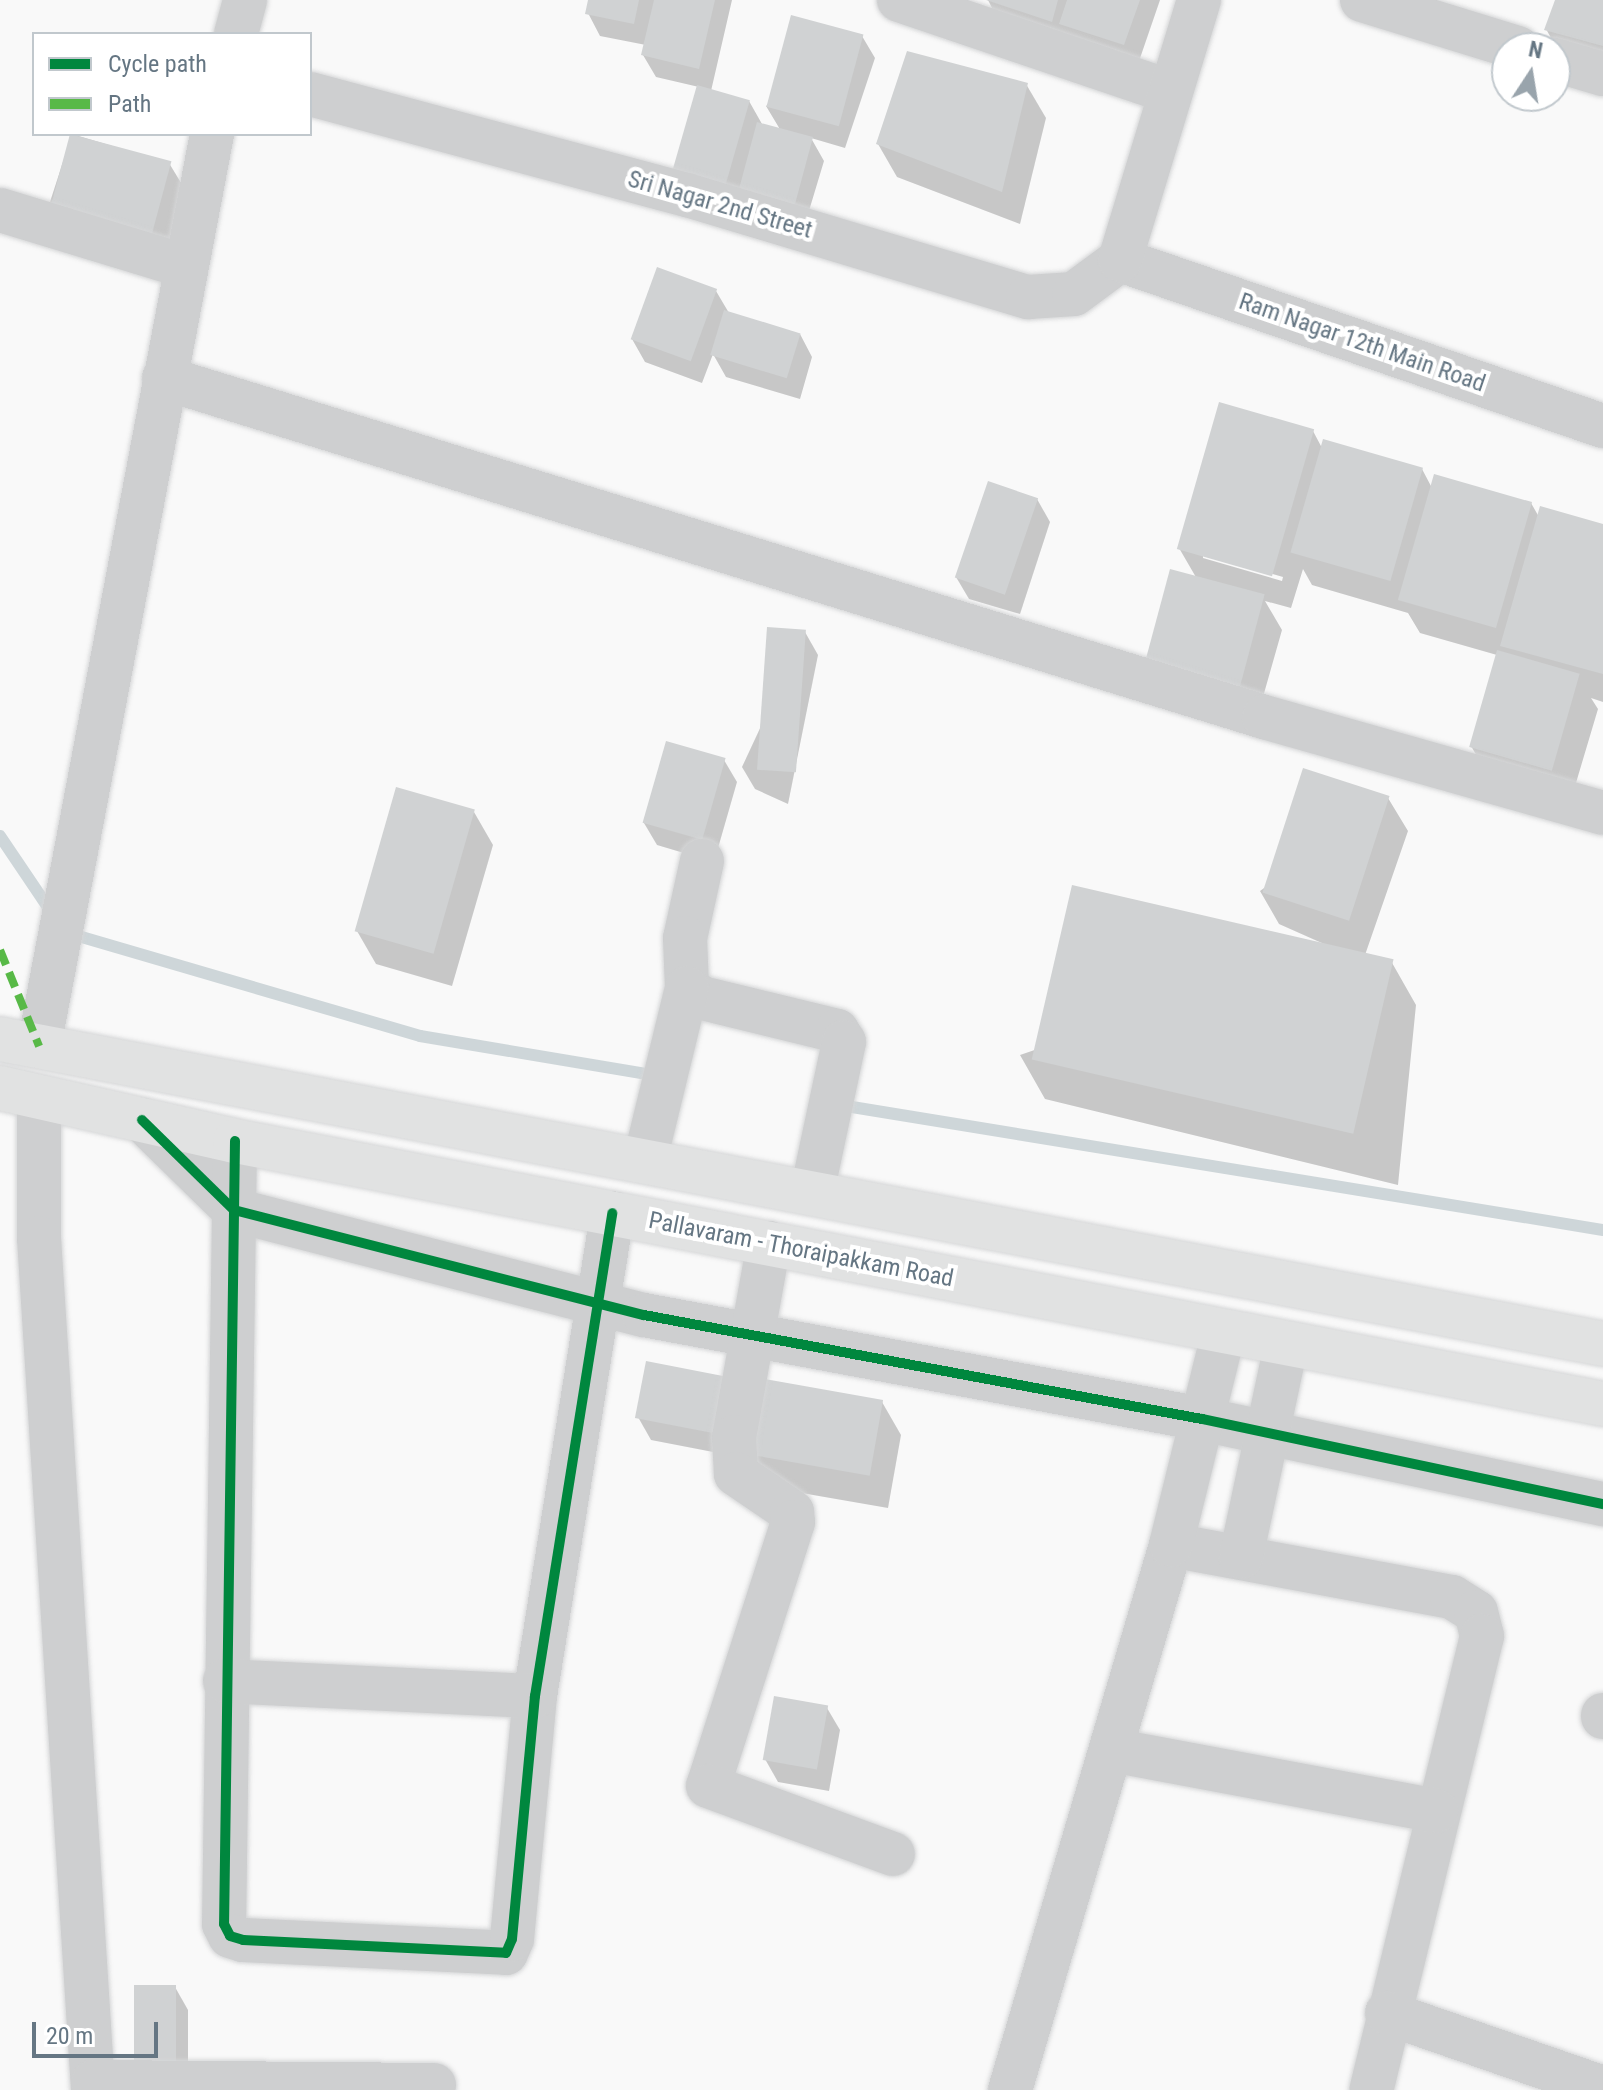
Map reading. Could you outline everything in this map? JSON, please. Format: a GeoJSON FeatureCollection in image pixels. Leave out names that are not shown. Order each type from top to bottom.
{"type":"FeatureCollection","features":[{"type":"Feature","properties":{"kind":"main road"},"geometry":{"type":"LineString","coordinates":[[20,1042],[1603,1344]]}},
{"type":"Feature","properties":{"kind":"main road","name":"Pallavaram - Thoraipakkam Road"},"geometry":{"type":"LineString","coordinates":[[19,1092],[235,1141],[769,1243],[1223,1335],[1603,1404]]}},
{"type":"Feature","properties":{"kind":"street"},"geometry":{"type":"LineString","coordinates":[[237,32],[245,0]]}},
{"type":"Feature","properties":{"kind":"street"},"geometry":{"type":"LineString","coordinates":[[899,0],[1168,91]]}},
{"type":"Feature","properties":{"kind":"street"},"geometry":{"type":"LineString","coordinates":[[1120,260],[1168,91],[1199,0]]}},
{"type":"Feature","properties":{"kind":"street"},"geometry":{"type":"LineString","coordinates":[[1362,0],[1491,40]]}},
{"type":"Feature","properties":{"kind":"street"},"geometry":{"type":"LineString","coordinates":[[1571,65],[1603,74]]}},
{"type":"Feature","properties":{"kind":"street","name":"Sri Nagar 2nd Street"},"geometry":{"type":"LineString","coordinates":[[312,95],[687,195],[1028,297],[1074,294],[1120,260]]}},
{"type":"Feature","properties":{"kind":"street"},"geometry":{"type":"LineString","coordinates":[[20,1042],[56,942],[184,266],[212,136]]}},
{"type":"Feature","properties":{"kind":"street"},"geometry":{"type":"LineString","coordinates":[[0,210],[184,266]]}},
{"type":"Feature","properties":{"kind":"street","name":"Ram Nagar 12th Main Road"},"geometry":{"type":"LineString","coordinates":[[1120,260],[1603,426]]}},
{"type":"Feature","properties":{"kind":"street"},"geometry":{"type":"LineString","coordinates":[[164,378],[1264,717],[1603,813]]}},
{"type":"Feature","properties":{"kind":"street"},"geometry":{"type":"LineString","coordinates":[[645,1160],[687,988],[685,938],[702,861]]}},
{"type":"Feature","properties":{"kind":"street"},"geometry":{"type":"LineString","coordinates":[[687,988],[702,998],[837,1031],[844,1042],[812,1193]]}},
{"type":"Feature","properties":{"kind":"street"},"geometry":{"type":"LineString","coordinates":[[19,1092],[39,1238],[93,2086],[434,2085]]}},
{"type":"Feature","properties":{"kind":"street"},"geometry":{"type":"LineString","coordinates":[[142,1120],[234,1210],[752,1336],[1202,1419],[1603,1504]]}},
{"type":"Feature","properties":{"kind":"street"},"geometry":{"type":"LineString","coordinates":[[235,1141],[225,1681],[224,1924],[230,1936],[491,1956],[506,1953],[512,1939],[535,1696],[612,1213]]}},
{"type":"Feature","properties":{"kind":"street"},"geometry":{"type":"LineString","coordinates":[[769,1243],[734,1437],[736,1474],[792,1512],[793,1522],[708,1786],[893,1854]]}},
{"type":"Feature","properties":{"kind":"street"},"geometry":{"type":"LineString","coordinates":[[1010,2090],[1171,1545],[1223,1335]]}},
{"type":"Feature","properties":{"kind":"street"},"geometry":{"type":"LineString","coordinates":[[1241,1557],[1286,1346]]}},
{"type":"Feature","properties":{"kind":"street"},"geometry":{"type":"LineString","coordinates":[[1171,1545],[1452,1597],[1476,1612],[1482,1636],[1436,1811],[1371,2090]]}},
{"type":"Feature","properties":{"kind":"street"},"geometry":{"type":"LineString","coordinates":[[225,1681],[535,1696]]}},
{"type":"Feature","properties":{"kind":"street"},"geometry":{"type":"LineString","coordinates":[[1111,1750],[1436,1811]]}},
{"type":"Feature","properties":{"kind":"street"},"geometry":{"type":"LineString","coordinates":[[1387,2013],[1603,2088]]}},
{"type":"Feature","properties":{"kind":"building"},"geometry":{"type":"Polygon","coordinates":[[[588,0],[639,0],[634,24],[585,14],[588,0]]]}},
{"type":"Feature","properties":{"kind":"building"},"geometry":{"type":"Polygon","coordinates":[[[654,0],[715,0],[699,69],[641,55],[654,0]]]}},
{"type":"Feature","properties":{"kind":"building"},"geometry":{"type":"Polygon","coordinates":[[[986,0],[1058,0],[1052,22],[986,0]]]}},
{"type":"Feature","properties":{"kind":"building"},"geometry":{"type":"Polygon","coordinates":[[[1067,0],[1140,0],[1124,45],[1059,24],[1067,0]]]}},
{"type":"Feature","properties":{"kind":"building"},"geometry":{"type":"Polygon","coordinates":[[[1555,0],[1603,0],[1603,46],[1571,37],[1571,32],[1544,30],[1555,0]]]}},
{"type":"Feature","properties":{"kind":"building"},"geometry":{"type":"Polygon","coordinates":[[[791,15],[863,34],[839,126],[766,107],[791,15]]]}},
{"type":"Feature","properties":{"kind":"building"},"geometry":{"type":"Polygon","coordinates":[[[907,51],[1028,83],[1002,192],[876,144],[907,51]]]}},
{"type":"Feature","properties":{"kind":"building"},"geometry":{"type":"Polygon","coordinates":[[[697,85],[750,100],[725,186],[672,171],[697,85]]]}},
{"type":"Feature","properties":{"kind":"building"},"geometry":{"type":"Polygon","coordinates":[[[757,122],[813,137],[793,212],[737,197],[757,122]]]}},
{"type":"Feature","properties":{"kind":"building"},"geometry":{"type":"Polygon","coordinates":[[[69,136],[171,161],[152,235],[50,207],[69,136]]]}},
{"type":"Feature","properties":{"kind":"building"},"geometry":{"type":"Polygon","coordinates":[[[657,267],[717,289],[691,361],[631,339],[657,267]]]}},
{"type":"Feature","properties":{"kind":"building"},"geometry":{"type":"Polygon","coordinates":[[[724,310],[801,333],[787,378],[710,355],[724,310]]]}},
{"type":"Feature","properties":{"kind":"building"},"geometry":{"type":"Polygon","coordinates":[[[1219,402],[1314,429],[1272,576],[1177,549],[1219,402]]]}},
{"type":"Feature","properties":{"kind":"building"},"geometry":{"type":"Polygon","coordinates":[[[1323,439],[1423,468],[1390,581],[1290,552],[1323,439]]]}},
{"type":"Feature","properties":{"kind":"building"},"geometry":{"type":"Polygon","coordinates":[[[1434,474],[1532,502],[1496,628],[1398,600],[1434,474]]]}},
{"type":"Feature","properties":{"kind":"building"},"geometry":{"type":"Polygon","coordinates":[[[988,481],[1038,498],[1005,595],[955,577],[988,481]]]}},
{"type":"Feature","properties":{"kind":"building"},"geometry":{"type":"Polygon","coordinates":[[[1540,506],[1603,524],[1603,674],[1500,646],[1540,506]]]}},
{"type":"Feature","properties":{"kind":"building"},"geometry":{"type":"Polygon","coordinates":[[[1170,569],[1265,594],[1239,692],[1144,667],[1170,569]]]}},
{"type":"Feature","properties":{"kind":"building"},"geometry":{"type":"Polygon","coordinates":[[[767,627],[806,630],[796,772],[757,770],[767,627]]]}},
{"type":"Feature","properties":{"kind":"building"},"geometry":{"type":"Polygon","coordinates":[[[1497,650],[1580,674],[1552,771],[1469,747],[1497,650]]]}},
{"type":"Feature","properties":{"kind":"building"},"geometry":{"type":"Polygon","coordinates":[[[666,741],[726,758],[702,840],[643,823],[666,741]]]}},
{"type":"Feature","properties":{"kind":"building"},"geometry":{"type":"Polygon","coordinates":[[[1303,768],[1390,796],[1349,921],[1263,893],[1303,768]]]}},
{"type":"Feature","properties":{"kind":"building"},"geometry":{"type":"Polygon","coordinates":[[[396,787],[475,810],[433,954],[355,931],[396,787]]]}},
{"type":"Feature","properties":{"kind":"building"},"geometry":{"type":"Polygon","coordinates":[[[1072,885],[1394,959],[1353,1134],[1032,1059],[1072,885]]]}},
{"type":"Feature","properties":{"kind":"building"},"geometry":{"type":"Polygon","coordinates":[[[646,1361],[738,1379],[727,1436],[635,1418],[646,1361]]]}},
{"type":"Feature","properties":{"kind":"building"},"geometry":{"type":"Polygon","coordinates":[[[759,1378],[883,1400],[870,1476],[746,1454],[759,1378]]]}},
{"type":"Feature","properties":{"kind":"building"},"geometry":{"type":"Polygon","coordinates":[[[774,1696],[828,1706],[817,1770],[763,1760],[774,1696]]]}},
{"type":"Feature","properties":{"kind":"building"},"geometry":{"type":"Polygon","coordinates":[[[134,1985],[176,1985],[176,2064],[134,2064],[134,1985]]]}},
{"type":"Feature","properties":{"kind":"waterway"},"geometry":{"type":"LineString","coordinates":[[0,836],[52,913]]}},
{"type":"Feature","properties":{"kind":"waterway"},"geometry":{"type":"LineString","coordinates":[[68,933],[420,1036],[646,1074]]}},
{"type":"Feature","properties":{"kind":"waterway"},"geometry":{"type":"LineString","coordinates":[[852,1107],[1603,1230]]}},
{"type":"Feature","properties":{"kind":"marked path"},"geometry":{"type":"LineString","coordinates":[[0,950],[39,1046]]}},
{"type":"Feature","properties":{"kind":"cycle path"},"geometry":{"type":"LineString","coordinates":[[142,1120],[234,1210],[644,1315],[1202,1419],[1603,1504]]}},
{"type":"Feature","properties":{"kind":"cycle path"},"geometry":{"type":"LineString","coordinates":[[235,1141],[224,1924],[230,1936],[243,1940],[506,1953],[512,1939],[535,1696],[612,1213]]}}]}
